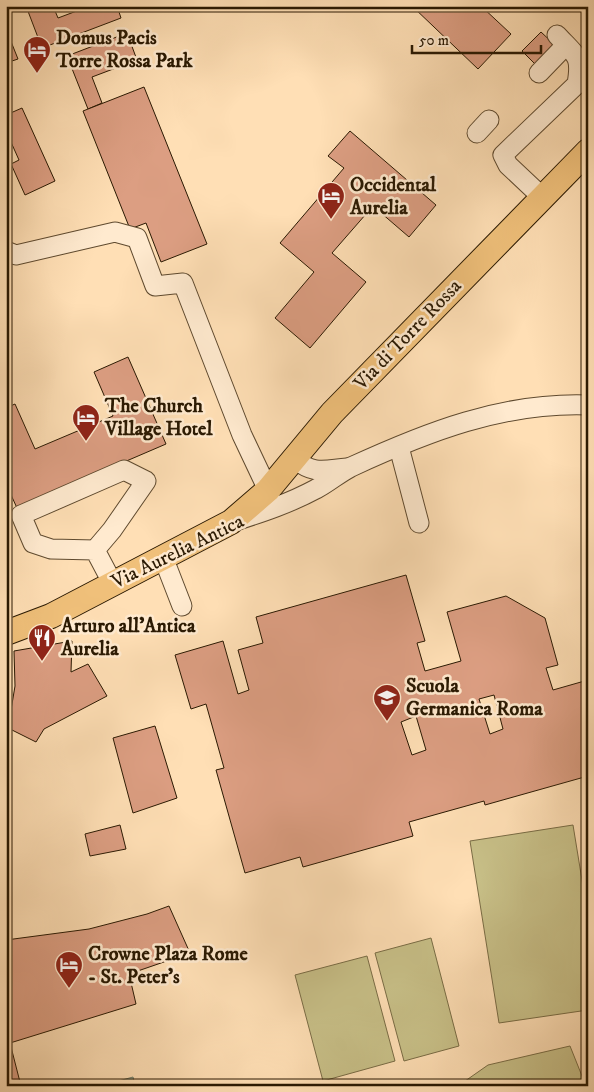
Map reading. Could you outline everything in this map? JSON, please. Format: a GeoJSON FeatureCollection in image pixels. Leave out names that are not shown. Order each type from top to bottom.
{"type":"FeatureCollection","features":[{"type":"Feature","properties":{"kind":"main road","name":"Via di Torre Rossa"},"geometry":{"type":"LineString","coordinates":[[231,522],[268,490],[332,413],[588,151]]}},
{"type":"Feature","properties":{"kind":"main road","name":"Via Aurelia Antica"},"geometry":{"type":"LineString","coordinates":[[6,633],[51,616],[231,522]]}},
{"type":"Feature","properties":{"kind":"street"},"geometry":{"type":"LineString","coordinates":[[540,73],[562,40],[579,58],[577,84],[503,155],[508,165],[542,197]]}},
{"type":"Feature","properties":{"kind":"street"},"geometry":{"type":"LineString","coordinates":[[6,251],[16,255],[115,232],[137,238],[155,286],[183,283],[242,434],[268,490]]}},
{"type":"Feature","properties":{"kind":"street","name":"Via Aurelia Antica"},"geometry":{"type":"LineString","coordinates":[[231,522],[290,502],[331,481],[348,468],[442,429],[486,416],[534,408],[588,406]]}},
{"type":"Feature","properties":{"kind":"street"},"geometry":{"type":"LineString","coordinates":[[399,447],[419,523]]}},
{"type":"Feature","properties":{"kind":"street","name":"Via Aurelia Antica"},"geometry":{"type":"LineString","coordinates":[[294,459],[311,470],[348,468]]}},
{"type":"Feature","properties":{"kind":"street"},"geometry":{"type":"LineString","coordinates":[[124,470],[146,481],[96,550],[51,549],[33,543],[14,514],[124,470]]}},
{"type":"Feature","properties":{"kind":"street"},"geometry":{"type":"LineString","coordinates":[[96,550],[113,584]]}},
{"type":"Feature","properties":{"kind":"street"},"geometry":{"type":"LineString","coordinates":[[163,557],[182,606]]}},
{"type":"Feature","properties":{"kind":"shaded area"},"geometry":{"type":"Polygon","coordinates":[[[573,825],[588,917],[588,1010],[499,1023],[470,841],[573,825]]]}},
{"type":"Feature","properties":{"kind":"shaded area"},"geometry":{"type":"Polygon","coordinates":[[[431,938],[459,1046],[404,1061],[375,953],[431,938]]]}},
{"type":"Feature","properties":{"kind":"shaded area"},"geometry":{"type":"Polygon","coordinates":[[[367,956],[395,1061],[323,1081],[295,975],[367,956]]]}},
{"type":"Feature","properties":{"kind":"shaded area"},"geometry":{"type":"Polygon","coordinates":[[[570,1046],[586,1086],[458,1086],[488,1065],[570,1046]]]}},
{"type":"Feature","properties":{"kind":"shaded area"},"geometry":{"type":"Polygon","coordinates":[[[133,1077],[135,1086],[104,1086],[104,1085],[133,1077]]]}},
{"type":"Feature","properties":{"kind":"building"},"geometry":{"type":"Polygon","coordinates":[[[26,6],[53,6],[58,18],[90,6],[117,6],[121,18],[42,48],[26,6]]]}},
{"type":"Feature","properties":{"kind":"building"},"geometry":{"type":"Polygon","coordinates":[[[412,6],[481,6],[511,34],[478,69],[412,6]]]}},
{"type":"Feature","properties":{"kind":"building"},"geometry":{"type":"Polygon","coordinates":[[[6,29],[18,59],[6,63],[6,29]]]}},
{"type":"Feature","properties":{"kind":"building"},"geometry":{"type":"Polygon","coordinates":[[[541,32],[556,46],[536,65],[522,51],[541,32]]]}},
{"type":"Feature","properties":{"kind":"building"},"geometry":{"type":"Polygon","coordinates":[[[127,33],[137,60],[92,77],[102,103],[88,109],[67,56],[127,33]]]}},
{"type":"Feature","properties":{"kind":"building"},"geometry":{"type":"Polygon","coordinates":[[[144,87],[207,244],[161,262],[146,223],[130,229],[83,111],[144,87]]]}},
{"type":"Feature","properties":{"kind":"building"},"geometry":{"type":"Polygon","coordinates":[[[22,108],[55,181],[25,195],[11,164],[19,160],[6,131],[6,115],[22,108]]]}},
{"type":"Feature","properties":{"kind":"building"},"geometry":{"type":"Polygon","coordinates":[[[350,131],[436,205],[409,237],[373,206],[332,253],[366,282],[310,348],[275,318],[314,272],[280,243],[344,168],[328,156],[350,131]]]}},
{"type":"Feature","properties":{"kind":"building"},"geometry":{"type":"Polygon","coordinates":[[[128,357],[166,444],[17,508],[6,484],[6,408],[15,404],[35,449],[113,416],[94,372],[128,357]]]}},
{"type":"Feature","properties":{"kind":"building"},"geometry":{"type":"Polygon","coordinates":[[[406,575],[425,641],[417,643],[425,671],[461,661],[447,612],[506,596],[545,618],[558,665],[546,668],[553,690],[588,680],[588,776],[485,805],[484,801],[409,822],[413,836],[303,867],[300,857],[245,873],[216,770],[224,768],[206,704],[191,709],[175,655],[223,641],[238,694],[249,690],[238,650],[263,643],[256,617],[406,575]],[[494,695],[479,699],[490,734],[503,729],[494,695]],[[416,716],[401,722],[412,755],[426,750],[416,716]]]}},
{"type":"Feature","properties":{"kind":"building"},"geometry":{"type":"Polygon","coordinates":[[[72,641],[71,672],[88,664],[107,696],[44,729],[36,742],[8,728],[15,686],[14,651],[72,641]]]}},
{"type":"Feature","properties":{"kind":"building"},"geometry":{"type":"Polygon","coordinates":[[[155,726],[177,798],[133,813],[113,738],[155,726]]]}},
{"type":"Feature","properties":{"kind":"building"},"geometry":{"type":"Polygon","coordinates":[[[120,825],[126,849],[90,856],[85,834],[120,825]]]}},
{"type":"Feature","properties":{"kind":"building","name":"Crowne Plaza Rome - St. Peter's"},"geometry":{"type":"Polygon","coordinates":[[[169,906],[190,953],[129,974],[136,1004],[10,1043],[21,1086],[6,1086],[6,940],[89,929],[147,914],[169,906]]]}},
{"type":"Feature","properties":{"kind":"place","name":"Domus Pacis Torre Rossa Park"},"geometry":{"type":"Point","coordinates":[37,74]}},
{"type":"Feature","properties":{"kind":"place","name":"Occidental Aurelia"},"geometry":{"type":"Point","coordinates":[331,220]}},
{"type":"Feature","properties":{"kind":"place","name":"The Church Village Hotel"},"geometry":{"type":"Point","coordinates":[86,442]}},
{"type":"Feature","properties":{"kind":"place","name":"Arturo all'Antica Aurelia"},"geometry":{"type":"Point","coordinates":[42,662]}},
{"type":"Feature","properties":{"kind":"place","name":"Scuola Germanica Roma"},"geometry":{"type":"Point","coordinates":[387,722]}},
{"type":"Feature","properties":{"kind":"place","name":"Crowne Plaza Rome - St. Peter's"},"geometry":{"type":"Point","coordinates":[69,989]}}]}
